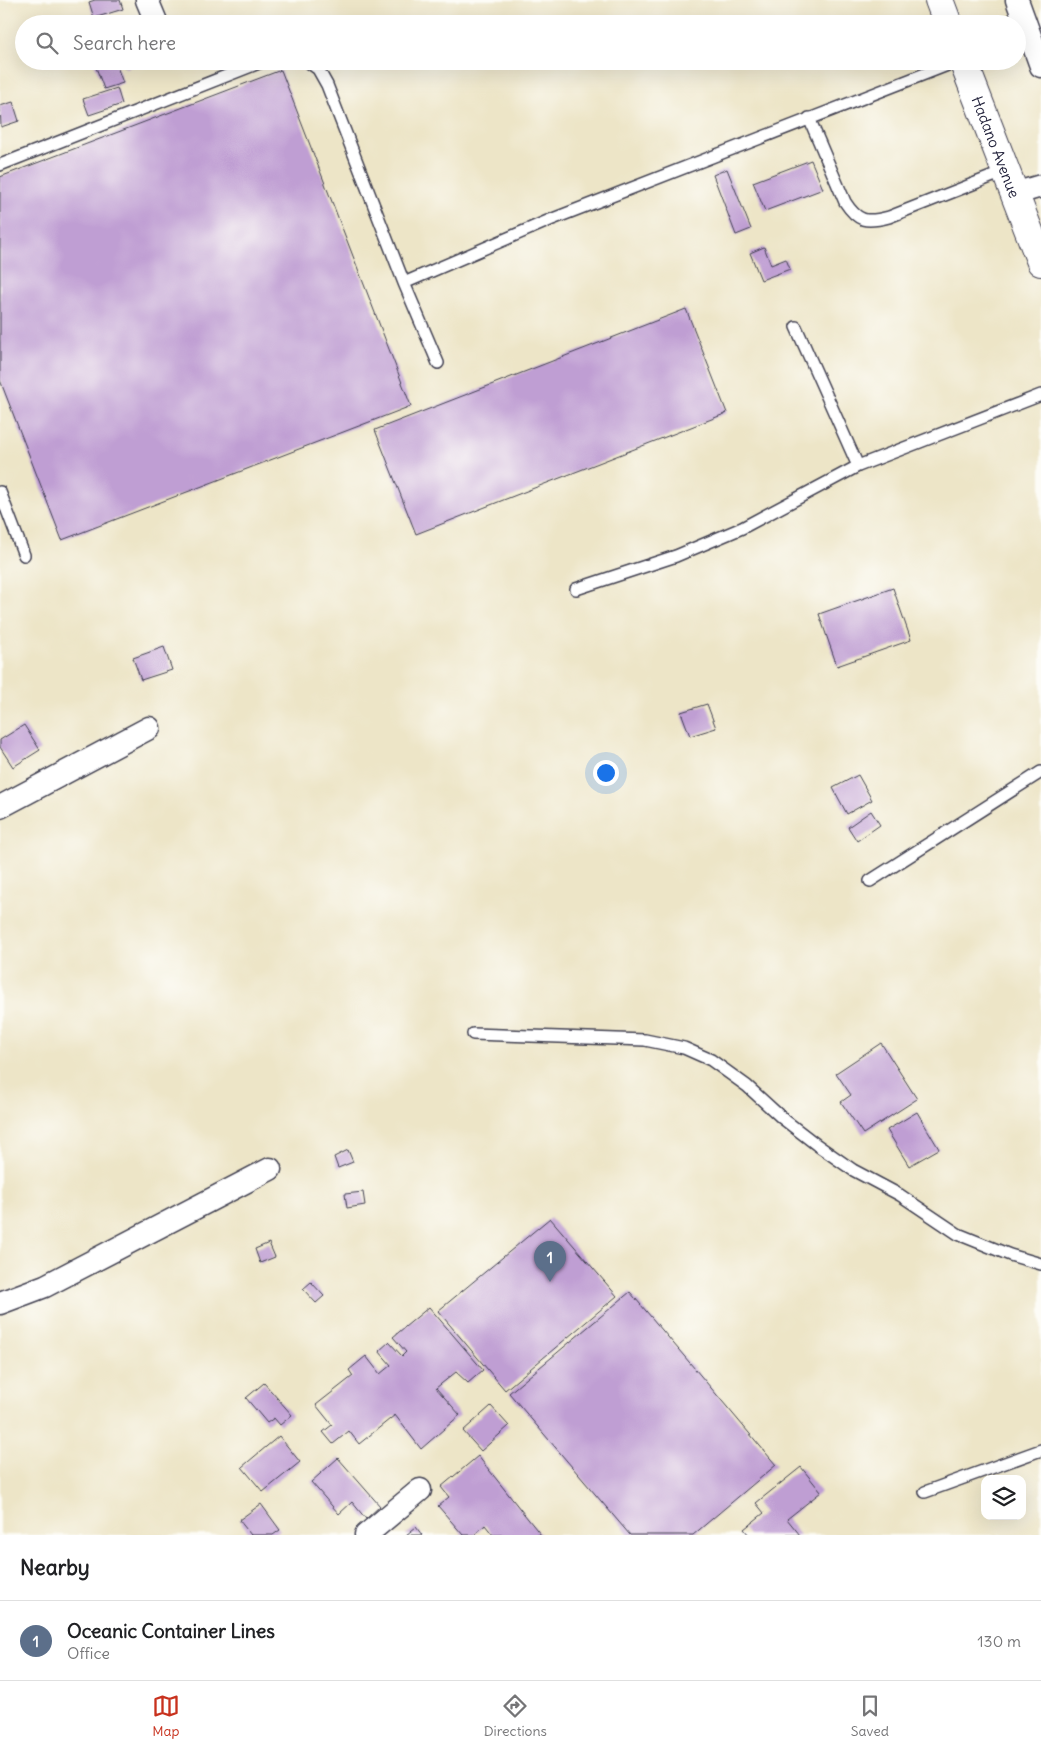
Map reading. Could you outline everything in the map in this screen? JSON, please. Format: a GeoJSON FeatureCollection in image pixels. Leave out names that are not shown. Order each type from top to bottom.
{"type":"FeatureCollection","features":[{"type":"Feature","properties":{"kind":"main road"},"geometry":{"type":"LineString","coordinates":[[939,0],[945,15]]}},
{"type":"Feature","properties":{"kind":"main road","name":"Hadano Avenue"},"geometry":{"type":"LineString","coordinates":[[966,70],[1041,262]]}},
{"type":"Feature","properties":{"kind":"street"},"geometry":{"type":"LineString","coordinates":[[147,0],[153,15]]}},
{"type":"Feature","properties":{"kind":"street"},"geometry":{"type":"LineString","coordinates":[[1017,0],[1022,15]]}},
{"type":"Feature","properties":{"kind":"street"},"geometry":{"type":"LineString","coordinates":[[1026,25],[1041,66]]}},
{"type":"Feature","properties":{"kind":"street"},"geometry":{"type":"LineString","coordinates":[[1010,183],[1041,186]]}},
{"type":"Feature","properties":{"kind":"street"},"geometry":{"type":"LineString","coordinates":[[0,807],[149,728]]}},
{"type":"Feature","properties":{"kind":"street"},"geometry":{"type":"LineString","coordinates":[[0,1303],[45,1286],[270,1169]]}},
{"type":"Feature","properties":{"kind":"street"},"geometry":{"type":"LineString","coordinates":[[366,1535],[420,1490]]}},
{"type":"Feature","properties":{"kind":"lane"},"geometry":{"type":"LineString","coordinates":[[0,165],[241,70]]}},
{"type":"Feature","properties":{"kind":"lane"},"geometry":{"type":"LineString","coordinates":[[319,70],[327,85],[404,283],[438,364]]}},
{"type":"Feature","properties":{"kind":"lane"},"geometry":{"type":"LineString","coordinates":[[404,283],[550,220],[934,70]]}},
{"type":"Feature","properties":{"kind":"lane"},"geometry":{"type":"LineString","coordinates":[[809,118],[845,202],[853,214],[863,220],[888,217],[1010,183]]}},
{"type":"Feature","properties":{"kind":"lane"},"geometry":{"type":"LineString","coordinates":[[796,327],[858,466]]}},
{"type":"Feature","properties":{"kind":"lane"},"geometry":{"type":"LineString","coordinates":[[576,589],[676,556],[742,528],[858,466],[1041,395]]}},
{"type":"Feature","properties":{"kind":"lane"},"geometry":{"type":"LineString","coordinates":[[0,492],[24,555]]}},
{"type":"Feature","properties":{"kind":"lane"},"geometry":{"type":"LineString","coordinates":[[870,881],[1041,772]]}},
{"type":"Feature","properties":{"kind":"lane"},"geometry":{"type":"LineString","coordinates":[[473,1034],[645,1040],[684,1048],[711,1060],[747,1086],[782,1118],[824,1150],[854,1170],[900,1195],[958,1234],[1041,1264]]}},
{"type":"Feature","properties":{"kind":"lane"},"geometry":{"type":"LineString","coordinates":[[925,1492],[1041,1450]]}},
{"type":"Feature","properties":{"kind":"building"},"geometry":{"type":"Polygon","coordinates":[[[95,0],[120,0],[123,9],[104,15],[93,15],[89,2],[95,0]]]}},
{"type":"Feature","properties":{"kind":"building"},"geometry":{"type":"Polygon","coordinates":[[[97,70],[118,70],[123,83],[104,89],[97,70]]]}},
{"type":"Feature","properties":{"kind":"building"},"geometry":{"type":"Polygon","coordinates":[[[281,70],[411,406],[62,540],[0,380],[0,177],[281,70]]]}},
{"type":"Feature","properties":{"kind":"building"},"geometry":{"type":"Polygon","coordinates":[[[117,88],[122,104],[89,115],[83,99],[117,88]]]}},
{"type":"Feature","properties":{"kind":"building"},"geometry":{"type":"Polygon","coordinates":[[[13,102],[19,121],[1,127],[0,106],[13,102]]]}},
{"type":"Feature","properties":{"kind":"building"},"geometry":{"type":"Polygon","coordinates":[[[811,160],[823,189],[765,211],[753,182],[811,160]]]}},
{"type":"Feature","properties":{"kind":"building"},"geometry":{"type":"Polygon","coordinates":[[[727,169],[751,229],[736,235],[713,175],[727,169]]]}},
{"type":"Feature","properties":{"kind":"building"},"geometry":{"type":"Polygon","coordinates":[[[764,247],[771,265],[786,259],[790,269],[761,280],[750,253],[764,247]]]}},
{"type":"Feature","properties":{"kind":"building"},"geometry":{"type":"Polygon","coordinates":[[[686,309],[727,413],[416,534],[375,430],[686,309]]]}},
{"type":"Feature","properties":{"kind":"building"},"geometry":{"type":"Polygon","coordinates":[[[893,588],[911,640],[837,666],[819,614],[893,588]]]}},
{"type":"Feature","properties":{"kind":"building"},"geometry":{"type":"Polygon","coordinates":[[[164,647],[172,670],[141,680],[133,658],[164,647]]]}},
{"type":"Feature","properties":{"kind":"building"},"geometry":{"type":"Polygon","coordinates":[[[707,704],[716,728],[690,736],[681,712],[707,704]]]}},
{"type":"Feature","properties":{"kind":"building"},"geometry":{"type":"Polygon","coordinates":[[[24,725],[40,750],[13,767],[0,747],[0,740],[24,725]]]}},
{"type":"Feature","properties":{"kind":"building"},"geometry":{"type":"Polygon","coordinates":[[[858,775],[872,800],[847,814],[833,788],[858,775]]]}},
{"type":"Feature","properties":{"kind":"building"},"geometry":{"type":"Polygon","coordinates":[[[871,811],[880,825],[857,841],[848,827],[871,811]]]}},
{"type":"Feature","properties":{"kind":"building"},"geometry":{"type":"Polygon","coordinates":[[[881,1043],[917,1099],[863,1134],[841,1102],[851,1095],[836,1073],[881,1043]]]}},
{"type":"Feature","properties":{"kind":"building"},"geometry":{"type":"Polygon","coordinates":[[[917,1112],[939,1149],[909,1166],[887,1130],[917,1112]]]}},
{"type":"Feature","properties":{"kind":"building"},"geometry":{"type":"Polygon","coordinates":[[[348,1150],[353,1162],[338,1168],[334,1157],[348,1150]]]}},
{"type":"Feature","properties":{"kind":"building"},"geometry":{"type":"Polygon","coordinates":[[[363,1192],[365,1205],[347,1208],[345,1194],[363,1192]]]}},
{"type":"Feature","properties":{"kind":"building"},"geometry":{"type":"Polygon","coordinates":[[[550,1218],[617,1296],[505,1390],[438,1311],[550,1218]]]}},
{"type":"Feature","properties":{"kind":"building"},"geometry":{"type":"Polygon","coordinates":[[[269,1243],[275,1257],[260,1263],[255,1249],[269,1243]]]}},
{"type":"Feature","properties":{"kind":"building"},"geometry":{"type":"Polygon","coordinates":[[[311,1282],[324,1296],[316,1303],[303,1289],[311,1282]]]}},
{"type":"Feature","properties":{"kind":"building"},"geometry":{"type":"Polygon","coordinates":[[[630,1292],[776,1465],[693,1535],[630,1535],[509,1393],[630,1292]]]}},
{"type":"Feature","properties":{"kind":"building"},"geometry":{"type":"Polygon","coordinates":[[[429,1307],[483,1370],[468,1383],[456,1372],[436,1388],[460,1415],[421,1449],[395,1415],[359,1444],[349,1431],[333,1444],[323,1432],[332,1425],[316,1405],[353,1376],[349,1370],[366,1356],[380,1374],[391,1365],[379,1351],[389,1342],[402,1356],[406,1352],[393,1337],[429,1307]]]}},
{"type":"Feature","properties":{"kind":"building"},"geometry":{"type":"Polygon","coordinates":[[[264,1383],[292,1415],[280,1425],[274,1418],[267,1423],[246,1398],[264,1383]]]}},
{"type":"Feature","properties":{"kind":"building"},"geometry":{"type":"Polygon","coordinates":[[[491,1406],[509,1426],[481,1451],[463,1431],[491,1406]]]}},
{"type":"Feature","properties":{"kind":"building"},"geometry":{"type":"Polygon","coordinates":[[[279,1436],[300,1462],[263,1492],[242,1467],[279,1436]]]}},
{"type":"Feature","properties":{"kind":"building"},"geometry":{"type":"Polygon","coordinates":[[[478,1456],[541,1535],[493,1535],[485,1525],[474,1535],[463,1535],[438,1506],[449,1497],[441,1487],[478,1456]]]}},
{"type":"Feature","properties":{"kind":"building"},"geometry":{"type":"Polygon","coordinates":[[[338,1458],[380,1506],[366,1519],[352,1502],[339,1514],[311,1482],[338,1458]]]}},
{"type":"Feature","properties":{"kind":"building"},"geometry":{"type":"Polygon","coordinates":[[[801,1467],[821,1492],[787,1519],[800,1535],[749,1535],[744,1529],[764,1513],[756,1503],[801,1467]]]}},
{"type":"Feature","properties":{"kind":"building"},"geometry":{"type":"Polygon","coordinates":[[[261,1504],[280,1530],[273,1535],[251,1535],[239,1520],[261,1504]]]}},
{"type":"Feature","properties":{"kind":"building"},"geometry":{"type":"Polygon","coordinates":[[[416,1527],[422,1535],[406,1535],[416,1527]]]}},
{"type":"Feature","properties":{"kind":"place","name":"Oceanic Container Lines"},"geometry":{"type":"Point","coordinates":[550,1282]}}]}
